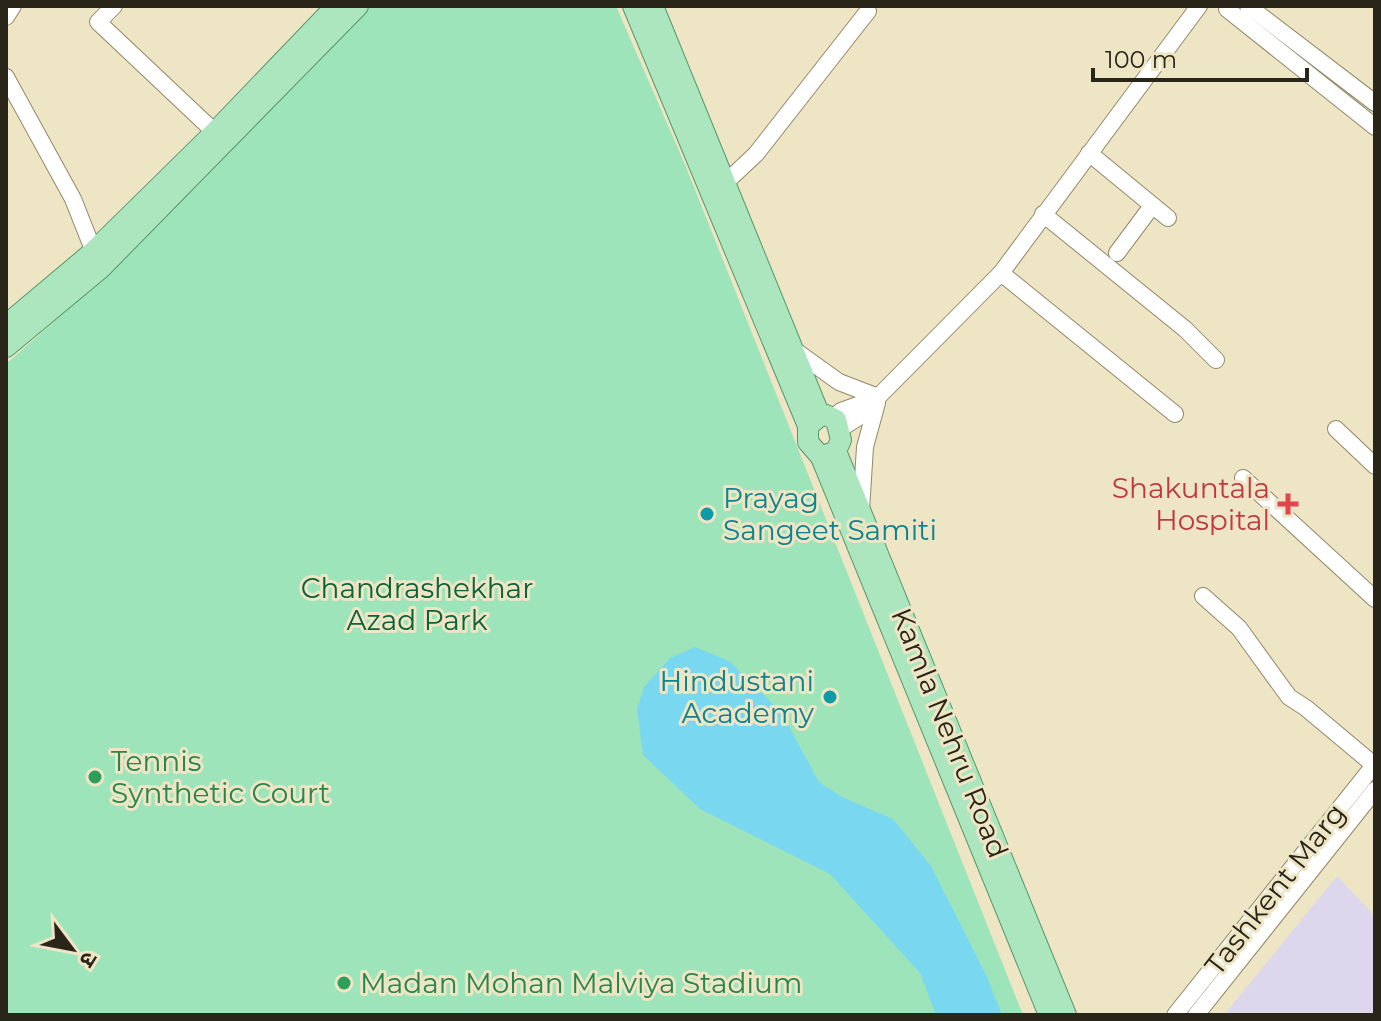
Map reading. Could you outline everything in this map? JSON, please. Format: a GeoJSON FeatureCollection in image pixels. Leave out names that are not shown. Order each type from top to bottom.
{"type":"FeatureCollection","features":[{"type":"Feature","properties":{"kind":"main road"},"geometry":{"type":"LineString","coordinates":[[220,136],[336,6]]}},
{"type":"Feature","properties":{"kind":"main road"},"geometry":{"type":"LineString","coordinates":[[6,347],[220,136],[358,6]]}},
{"type":"Feature","properties":{"kind":"main road"},"geometry":{"type":"LineString","coordinates":[[633,6],[825,422],[841,440],[829,454],[808,442],[825,422]]}},
{"type":"Feature","properties":{"kind":"main road"},"geometry":{"type":"LineString","coordinates":[[653,6],[825,422]]}},
{"type":"Feature","properties":{"kind":"main road"},"geometry":{"type":"LineString","coordinates":[[6,325],[97,260]]}},
{"type":"Feature","properties":{"kind":"main road","name":"Kamla Nehru Road"},"geometry":{"type":"LineString","coordinates":[[829,454],[861,513],[1066,1015]]}},
{"type":"Feature","properties":{"kind":"main road","name":"Kamla Nehru Road"},"geometry":{"type":"LineString","coordinates":[[829,454],[1049,1015]]}},
{"type":"Feature","properties":{"kind":"street"},"geometry":{"type":"LineString","coordinates":[[6,17],[13,6]]}},
{"type":"Feature","properties":{"kind":"street"},"geometry":{"type":"LineString","coordinates":[[114,6],[98,22],[220,136]]}},
{"type":"Feature","properties":{"kind":"street"},"geometry":{"type":"LineString","coordinates":[[825,422],[841,411],[878,397],[1001,273],[1200,6],[1213,12],[1228,7],[1375,127]]}},
{"type":"Feature","properties":{"kind":"street"},"geometry":{"type":"LineString","coordinates":[[1248,6],[1375,103]]}},
{"type":"Feature","properties":{"kind":"street"},"geometry":{"type":"LineString","coordinates":[[724,184],[756,154],[868,11]]}},
{"type":"Feature","properties":{"kind":"street"},"geometry":{"type":"LineString","coordinates":[[6,77],[73,199],[97,260]]}},
{"type":"Feature","properties":{"kind":"street"},"geometry":{"type":"LineString","coordinates":[[1089,153],[1168,218]]}},
{"type":"Feature","properties":{"kind":"street"},"geometry":{"type":"LineString","coordinates":[[1117,253],[1152,206]]}},
{"type":"Feature","properties":{"kind":"street"},"geometry":{"type":"LineString","coordinates":[[1043,214],[1185,329],[1216,360]]}},
{"type":"Feature","properties":{"kind":"street"},"geometry":{"type":"LineString","coordinates":[[1001,273],[1175,414]]}},
{"type":"Feature","properties":{"kind":"street"},"geometry":{"type":"LineString","coordinates":[[793,349],[839,382],[878,397]]}},
{"type":"Feature","properties":{"kind":"street"},"geometry":{"type":"LineString","coordinates":[[861,513],[865,447],[878,397]]}},
{"type":"Feature","properties":{"kind":"street"},"geometry":{"type":"LineString","coordinates":[[1336,429],[1375,466]]}},
{"type":"Feature","properties":{"kind":"street"},"geometry":{"type":"LineString","coordinates":[[1243,478],[1375,599]]}},
{"type":"Feature","properties":{"kind":"street"},"geometry":{"type":"LineString","coordinates":[[1203,596],[1239,628],[1289,697],[1374,764]]}},
{"type":"Feature","properties":{"kind":"street","name":"Tashkent Marg"},"geometry":{"type":"LineString","coordinates":[[1175,1015],[1374,764]]}},
{"type":"Feature","properties":{"kind":"street","name":"Tashkent Marg"},"geometry":{"type":"LineString","coordinates":[[1196,1015],[1375,790]]}},
{"type":"Feature","properties":{"kind":"shaded area"},"geometry":{"type":"Polygon","coordinates":[[[1337,876],[1375,916],[1375,1015],[1224,1015],[1337,876]]]}},
{"type":"Feature","properties":{"kind":"green space","name":"Chandrashekhar Azad Park"},"geometry":{"type":"Polygon","coordinates":[[[370,6],[616,6],[686,167],[1023,1015],[6,1015],[6,364],[120,263],[370,6]]]}},
{"type":"Feature","properties":{"kind":"water"},"geometry":{"type":"Polygon","coordinates":[[[695,647],[729,661],[781,712],[819,782],[842,797],[893,819],[931,866],[987,977],[1002,1015],[936,1015],[920,973],[830,874],[700,809],[643,755],[637,709],[644,687],[670,658],[695,647]]]}},
{"type":"Feature","properties":{"kind":"place","name":"Shakuntala Hospital"},"geometry":{"type":"Point","coordinates":[1288,504]}},
{"type":"Feature","properties":{"kind":"place","name":"Prayag Sangeet Samiti"},"geometry":{"type":"Point","coordinates":[707,514]}},
{"type":"Feature","properties":{"kind":"place","name":"Hindustani Academy"},"geometry":{"type":"Point","coordinates":[830,697]}},
{"type":"Feature","properties":{"kind":"place","name":"Tennis Synthetic Court"},"geometry":{"type":"Point","coordinates":[95,777]}},
{"type":"Feature","properties":{"kind":"place","name":"Madan Mohan Malviya Stadium"},"geometry":{"type":"Point","coordinates":[344,983]}}]}
